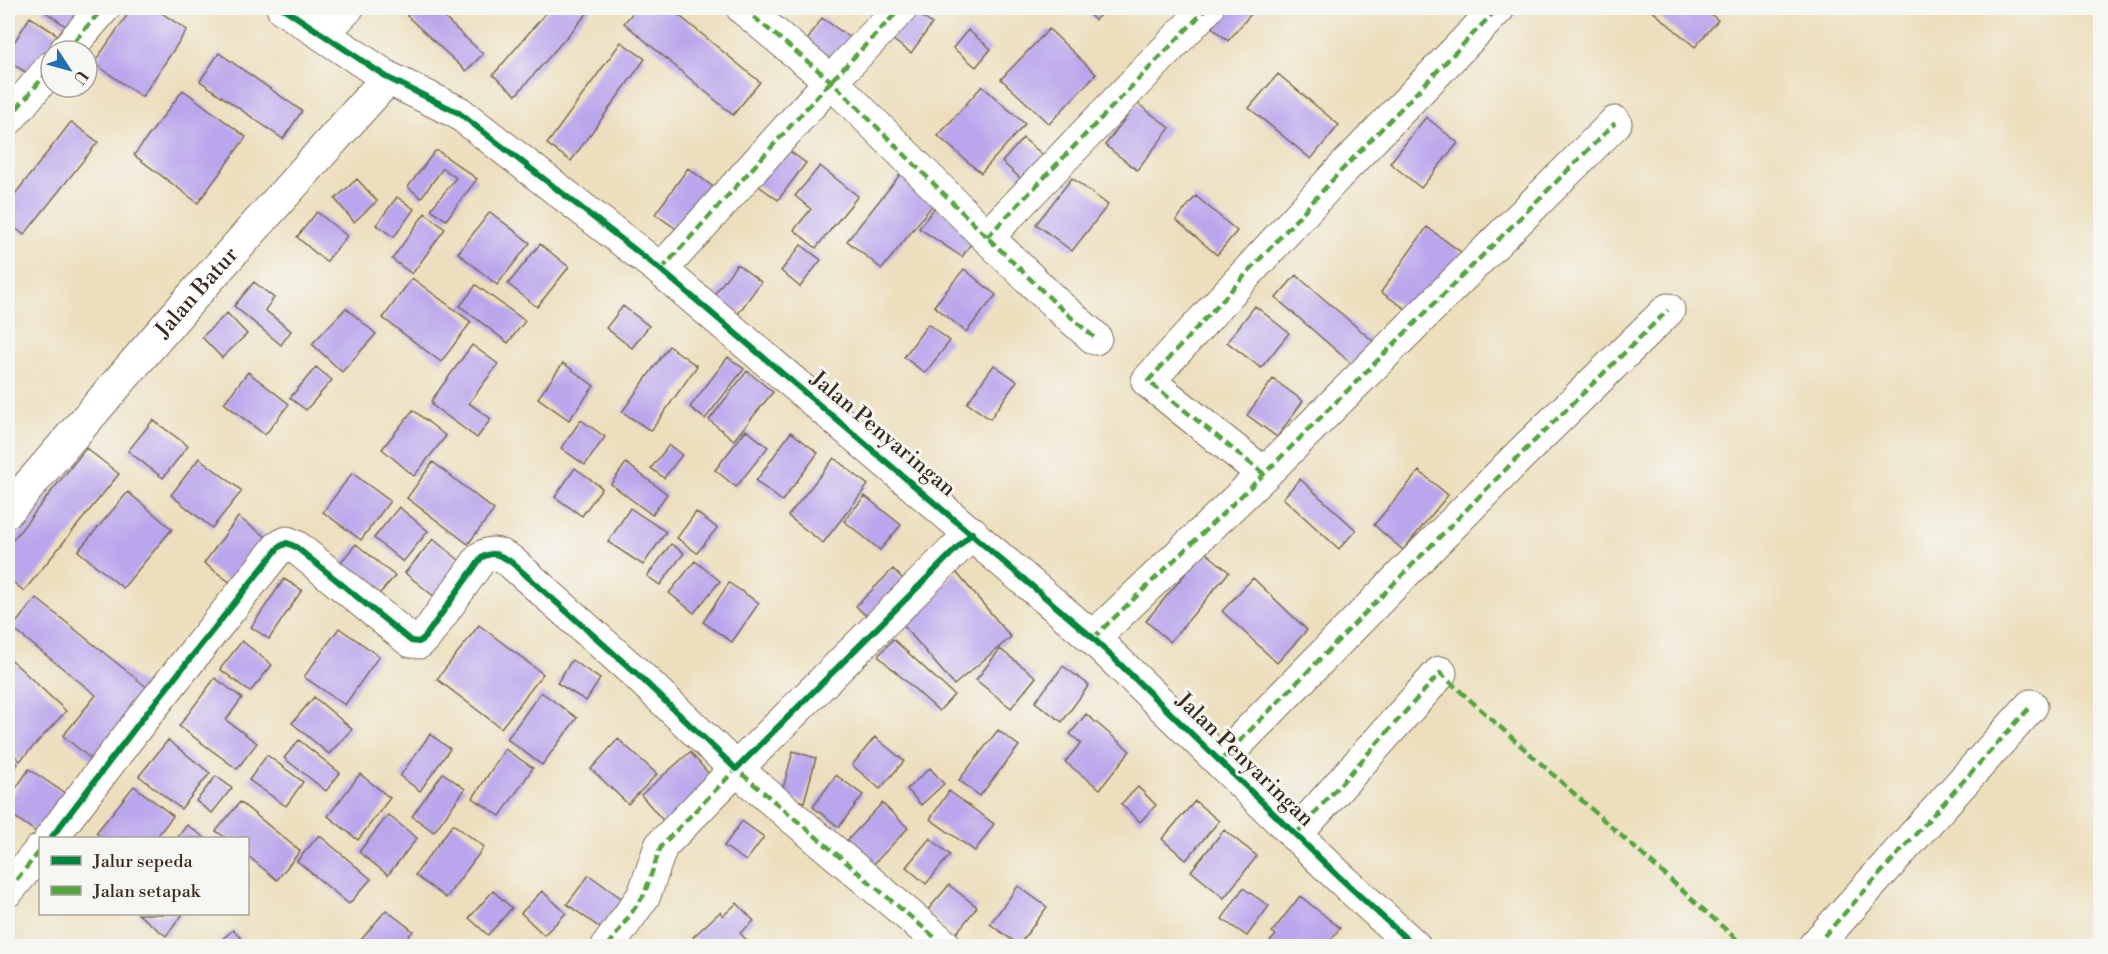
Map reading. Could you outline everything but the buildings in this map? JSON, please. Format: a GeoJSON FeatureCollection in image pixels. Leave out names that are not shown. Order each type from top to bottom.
{"type":"FeatureCollection","features":[{"type":"Feature","properties":{"kind":"street"},"geometry":{"type":"LineString","coordinates":[[76,39],[103,8]]}},
{"type":"Feature","properties":{"kind":"street","name":"Jalan Penyaringan"},"geometry":{"type":"LineString","coordinates":[[283,8],[388,78],[459,113],[661,270],[1093,638],[1295,835],[1414,946]]}},
{"type":"Feature","properties":{"kind":"street"},"geometry":{"type":"LineString","coordinates":[[323,33],[347,8]]}},
{"type":"Feature","properties":{"kind":"street"},"geometry":{"type":"LineString","coordinates":[[743,8],[831,81],[987,237],[1056,304],[1095,338]]}},
{"type":"Feature","properties":{"kind":"street"},"geometry":{"type":"LineString","coordinates":[[661,270],[831,81],[901,8]]}},
{"type":"Feature","properties":{"kind":"street"},"geometry":{"type":"LineString","coordinates":[[987,237],[1207,8]]}},
{"type":"Feature","properties":{"kind":"street"},"geometry":{"type":"LineString","coordinates":[[1264,474],[1148,381],[1337,176],[1498,8]]}},
{"type":"Feature","properties":{"kind":"street","name":"Jalan Batur"},"geometry":{"type":"LineString","coordinates":[[8,510],[200,288],[388,78]]}},
{"type":"Feature","properties":{"kind":"street"},"geometry":{"type":"LineString","coordinates":[[8,119],[39,82]]}},
{"type":"Feature","properties":{"kind":"street"},"geometry":{"type":"LineString","coordinates":[[1093,638],[1264,474],[1615,123]]}},
{"type":"Feature","properties":{"kind":"street"},"geometry":{"type":"LineString","coordinates":[[1220,761],[1515,460],[1668,310]]}},
{"type":"Feature","properties":{"kind":"street"},"geometry":{"type":"LineString","coordinates":[[608,946],[644,895],[661,846],[972,533]]}},
{"type":"Feature","properties":{"kind":"street"},"geometry":{"type":"LineString","coordinates":[[52,837],[279,547],[287,543],[296,547],[411,641],[419,642],[425,637],[481,558],[489,553],[498,554],[510,561],[639,676],[736,769],[945,946]]}},
{"type":"Feature","properties":{"kind":"street"},"geometry":{"type":"LineString","coordinates":[[1295,835],[1440,673]]}},
{"type":"Feature","properties":{"kind":"street"},"geometry":{"type":"LineString","coordinates":[[1815,946],[2031,706]]}},
{"type":"Feature","properties":{"kind":"street"},"geometry":{"type":"LineString","coordinates":[[8,890],[39,852]]}},
{"type":"Feature","properties":{"kind":"marked path"},"geometry":{"type":"LineString","coordinates":[[76,39],[103,8]]}},
{"type":"Feature","properties":{"kind":"marked path"},"geometry":{"type":"LineString","coordinates":[[743,8],[831,81],[987,237],[1056,304],[1095,338]]}},
{"type":"Feature","properties":{"kind":"marked path"},"geometry":{"type":"LineString","coordinates":[[661,270],[831,81],[901,8]]}},
{"type":"Feature","properties":{"kind":"marked path"},"geometry":{"type":"LineString","coordinates":[[987,237],[1207,8]]}},
{"type":"Feature","properties":{"kind":"marked path"},"geometry":{"type":"LineString","coordinates":[[1264,474],[1148,381],[1337,175],[1498,8]]}},
{"type":"Feature","properties":{"kind":"marked path"},"geometry":{"type":"LineString","coordinates":[[8,119],[39,82]]}},
{"type":"Feature","properties":{"kind":"marked path"},"geometry":{"type":"LineString","coordinates":[[1093,638],[1264,474],[1615,123]]}},
{"type":"Feature","properties":{"kind":"marked path"},"geometry":{"type":"LineString","coordinates":[[1220,761],[1515,460],[1668,310]]}},
{"type":"Feature","properties":{"kind":"marked path"},"geometry":{"type":"LineString","coordinates":[[1295,835],[1440,673],[1744,946]]}},
{"type":"Feature","properties":{"kind":"marked path"},"geometry":{"type":"LineString","coordinates":[[1815,946],[2031,706]]}},
{"type":"Feature","properties":{"kind":"marked path"},"geometry":{"type":"LineString","coordinates":[[608,946],[644,895],[661,846],[736,769],[945,946]]}},
{"type":"Feature","properties":{"kind":"marked path"},"geometry":{"type":"LineString","coordinates":[[8,890],[39,852]]}},
{"type":"Feature","properties":{"kind":"cycle path"},"geometry":{"type":"LineString","coordinates":[[283,8],[388,78],[459,113],[661,270],[1093,638],[1336,874],[1414,946]]}},
{"type":"Feature","properties":{"kind":"cycle path"},"geometry":{"type":"LineString","coordinates":[[52,837],[279,547],[287,543],[296,547],[411,641],[419,642],[425,637],[481,558],[496,554],[510,561],[639,676],[736,769],[972,533]]}}]}
